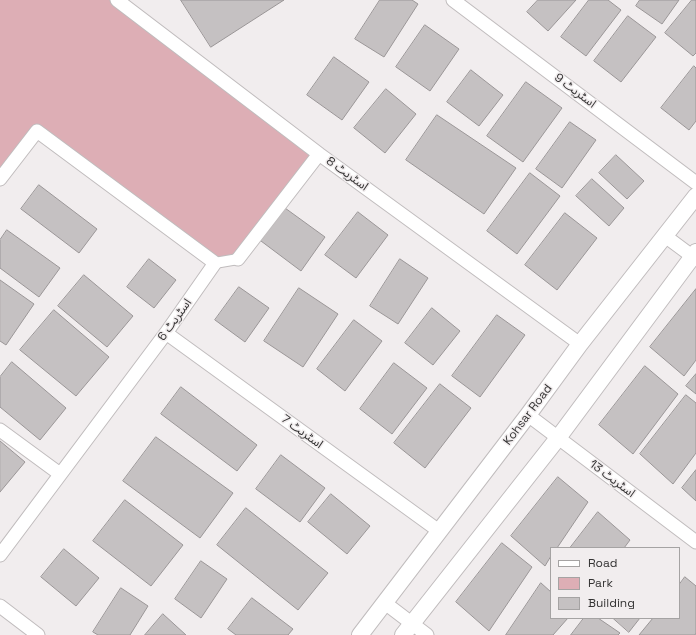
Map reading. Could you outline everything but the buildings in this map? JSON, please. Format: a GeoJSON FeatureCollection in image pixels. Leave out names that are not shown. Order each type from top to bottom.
{"type":"FeatureCollection","features":[{"type":"Feature","properties":{"kind":"street","name":"اسٹریٹ 8"},"geometry":{"type":"LineString","coordinates":[[117,0],[319,154],[580,344]]}},
{"type":"Feature","properties":{"kind":"street","name":"اسٹریٹ 9"},"geometry":{"type":"LineString","coordinates":[[453,0],[696,183]]}},
{"type":"Feature","properties":{"kind":"street"},"geometry":{"type":"LineString","coordinates":[[0,179],[37,131],[215,263],[238,260],[319,154]]}},
{"type":"Feature","properties":{"kind":"street","name":"Kohsar Road"},"geometry":{"type":"LineString","coordinates":[[360,635],[528,415],[580,344],[696,196]]}},
{"type":"Feature","properties":{"kind":"street"},"geometry":{"type":"LineString","coordinates":[[408,629],[558,438],[695,255],[665,236]]}},
{"type":"Feature","properties":{"kind":"street","name":"اسٹریٹ 6"},"geometry":{"type":"LineString","coordinates":[[0,554],[166,333],[215,263]]}},
{"type":"Feature","properties":{"kind":"street","name":"اسٹریٹ 7"},"geometry":{"type":"LineString","coordinates":[[166,333],[438,531]]}},
{"type":"Feature","properties":{"kind":"street","name":"اسٹریٹ 13"},"geometry":{"type":"LineString","coordinates":[[528,415],[696,542]]}},
{"type":"Feature","properties":{"kind":"street"},"geometry":{"type":"LineString","coordinates":[[0,430],[60,474]]}},
{"type":"Feature","properties":{"kind":"street"},"geometry":{"type":"LineString","coordinates":[[385,603],[408,629],[427,635]]}},
{"type":"Feature","properties":{"kind":"street"},"geometry":{"type":"LineString","coordinates":[[0,606],[38,635]]}},
{"type":"Feature","properties":{"kind":"green space"},"geometry":{"type":"Polygon","coordinates":[[[0,0],[117,0],[319,154],[238,259],[215,263],[37,131],[0,179],[0,0]]]}}]}
